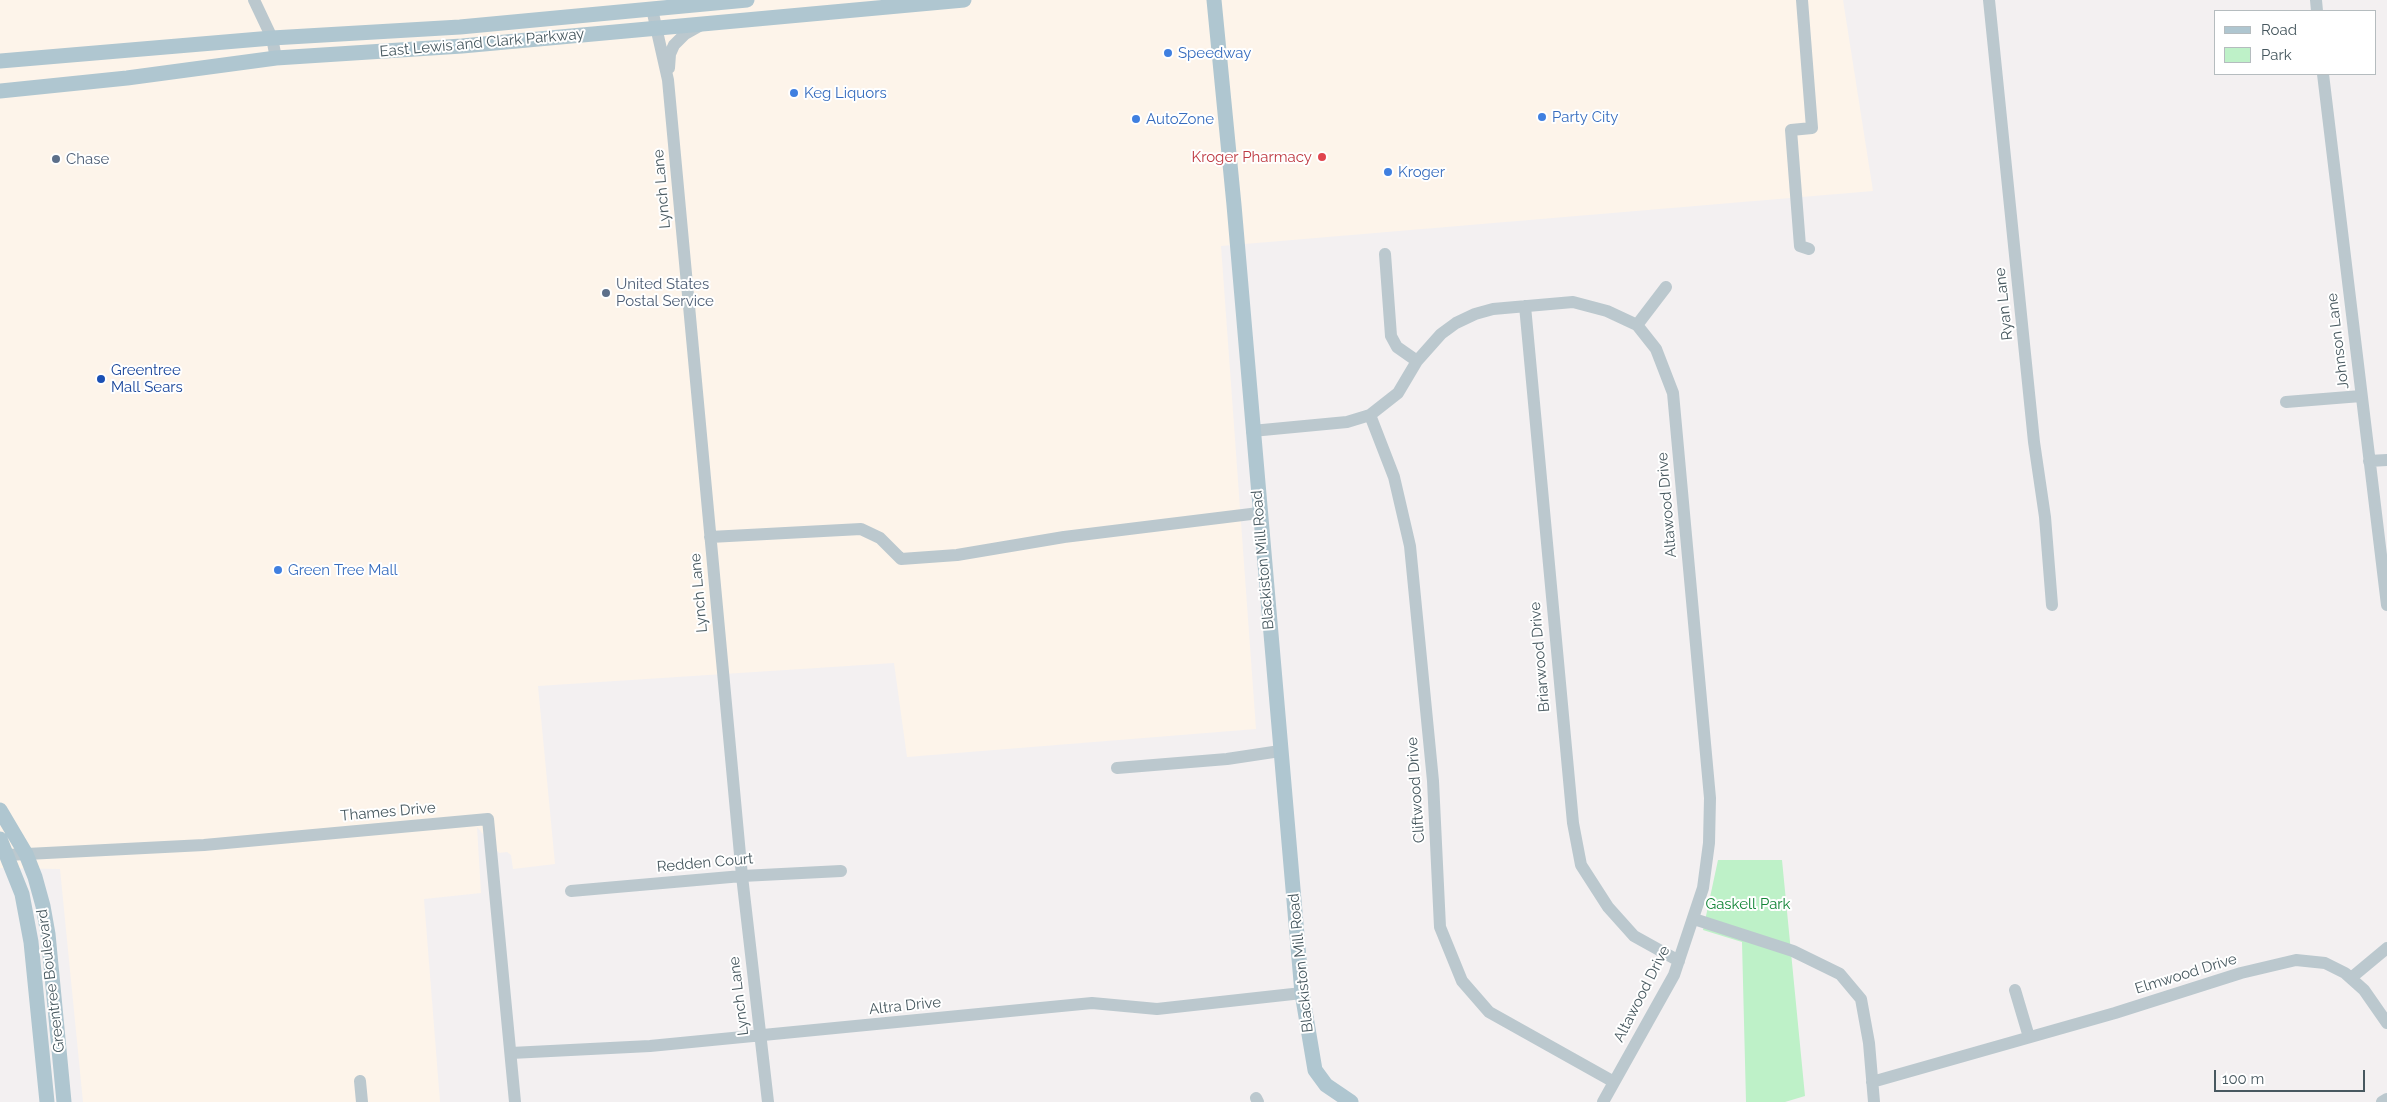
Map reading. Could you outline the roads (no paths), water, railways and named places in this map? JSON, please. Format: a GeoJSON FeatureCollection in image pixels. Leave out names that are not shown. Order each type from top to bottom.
{"type":"FeatureCollection","features":[{"type":"Feature","properties":{"kind":"main road","name":"East Lewis and Clark Parkway"},"geometry":{"type":"LineString","coordinates":[[0,61],[272,38],[460,27],[747,0]]}},
{"type":"Feature","properties":{"kind":"main road","name":"East Lewis and Clark Parkway"},"geometry":{"type":"LineString","coordinates":[[0,91],[127,78],[276,58],[462,46],[964,0]]}},
{"type":"Feature","properties":{"kind":"main road","name":"Blackiston Mill Road"},"geometry":{"type":"LineString","coordinates":[[1214,0],[1234,205],[1259,513],[1302,993],[1315,1070],[1326,1085],[1347,1101]]}},
{"type":"Feature","properties":{"kind":"main road","name":"Greentree Boulevard"},"geometry":{"type":"LineString","coordinates":[[0,810],[26,854],[35,877],[48,934],[64,1102]]}},
{"type":"Feature","properties":{"kind":"main road","name":"Greentree Boulevard"},"geometry":{"type":"LineString","coordinates":[[0,839],[22,894],[31,942],[47,1102]]}},
{"type":"Feature","properties":{"kind":"street"},"geometry":{"type":"LineString","coordinates":[[254,0],[272,38],[276,58]]}},
{"type":"Feature","properties":{"kind":"street"},"geometry":{"type":"LineString","coordinates":[[1802,0],[1812,128],[1791,130],[1800,246],[1809,249]]}},
{"type":"Feature","properties":{"kind":"street","name":"Ryan Lane"},"geometry":{"type":"LineString","coordinates":[[1989,0],[2034,442],[2045,517],[2052,604]]}},
{"type":"Feature","properties":{"kind":"street","name":"Lynch Lane"},"geometry":{"type":"LineString","coordinates":[[652,8],[668,80],[742,876],[768,1102]]}},
{"type":"Feature","properties":{"kind":"street","name":"Lynch Lane"},"geometry":{"type":"LineString","coordinates":[[668,80],[670,54],[674,45],[691,29],[706,23]]}},
{"type":"Feature","properties":{"kind":"street","name":"Johnson Lane"},"geometry":{"type":"LineString","coordinates":[[2323,75],[2387,605]]}},
{"type":"Feature","properties":{"kind":"street"},"geometry":{"type":"LineString","coordinates":[[1385,254],[1391,336],[1397,347],[1417,361]]}},
{"type":"Feature","properties":{"kind":"street"},"geometry":{"type":"LineString","coordinates":[[1637,325],[1666,287]]}},
{"type":"Feature","properties":{"kind":"street","name":"Altawood Drive"},"geometry":{"type":"LineString","coordinates":[[1252,430],[1346,422],[1370,415],[1398,393],[1417,361],[1441,334],[1456,323],[1475,314],[1493,309],[1573,302],[1607,311],[1637,325],[1656,349],[1673,393],[1676,420],[1710,798],[1708,852],[1703,888],[1679,961],[1656,1009],[1603,1102]]}},
{"type":"Feature","properties":{"kind":"street","name":"Briarwood Drive"},"geometry":{"type":"LineString","coordinates":[[1525,306],[1572,823],[1582,865],[1608,906],[1634,936],[1679,961]]}},
{"type":"Feature","properties":{"kind":"street"},"geometry":{"type":"LineString","coordinates":[[2286,402],[2361,396]]}},
{"type":"Feature","properties":{"kind":"street","name":"Cliftwood Drive"},"geometry":{"type":"LineString","coordinates":[[1370,415],[1394,477],[1410,546],[1433,781],[1440,927],[1462,981],[1489,1012],[1614,1082]]}},
{"type":"Feature","properties":{"kind":"street"},"geometry":{"type":"LineString","coordinates":[[2369,461],[2387,460]]}},
{"type":"Feature","properties":{"kind":"street"},"geometry":{"type":"LineString","coordinates":[[710,537],[861,529],[880,538],[901,560],[957,555],[1064,537],[1259,513]]}},
{"type":"Feature","properties":{"kind":"street"},"geometry":{"type":"LineString","coordinates":[[1117,768],[1227,759],[1280,751]]}},
{"type":"Feature","properties":{"kind":"street","name":"Thames Drive"},"geometry":{"type":"LineString","coordinates":[[7,855],[204,845],[488,819],[515,1102]]}},
{"type":"Feature","properties":{"kind":"street","name":"Redden Court"},"geometry":{"type":"LineString","coordinates":[[571,891],[742,876],[841,871]]}},
{"type":"Feature","properties":{"kind":"street"},"geometry":{"type":"LineString","coordinates":[[1694,919],[1793,951],[1840,974],[1861,999],[1874,1102]]}},
{"type":"Feature","properties":{"kind":"street"},"geometry":{"type":"LineString","coordinates":[[2351,978],[2387,948]]}},
{"type":"Feature","properties":{"kind":"street","name":"Elmwood Drive"},"geometry":{"type":"LineString","coordinates":[[1872,1082],[2242,973],[2296,960],[2325,963],[2351,978],[2364,990],[2387,1023]]}},
{"type":"Feature","properties":{"kind":"street"},"geometry":{"type":"LineString","coordinates":[[2015,990],[2029,1037]]}},
{"type":"Feature","properties":{"kind":"street","name":"Altra Drive"},"geometry":{"type":"LineString","coordinates":[[510,1052],[650,1046],[1092,1003],[1157,1008],[1302,993]]}},
{"type":"Feature","properties":{"kind":"street"},"geometry":{"type":"LineString","coordinates":[[360,1081],[362,1102]]}},
{"type":"Feature","properties":{"kind":"street"},"geometry":{"type":"LineString","coordinates":[[2382,1102],[2387,1099]]}},
{"type":"Feature","properties":{"kind":"place","name":"Speedway"},"geometry":{"type":"Point","coordinates":[1168,53]}},
{"type":"Feature","properties":{"kind":"place","name":"Keg Liquors"},"geometry":{"type":"Point","coordinates":[794,93]}},
{"type":"Feature","properties":{"kind":"place","name":"Party City"},"geometry":{"type":"Point","coordinates":[1542,117]}},
{"type":"Feature","properties":{"kind":"place","name":"AutoZone"},"geometry":{"type":"Point","coordinates":[1136,119]}},
{"type":"Feature","properties":{"kind":"place","name":"Kroger Pharmacy"},"geometry":{"type":"Point","coordinates":[1322,157]}},
{"type":"Feature","properties":{"kind":"place","name":"Chase"},"geometry":{"type":"Point","coordinates":[56,159]}},
{"type":"Feature","properties":{"kind":"place","name":"Kroger"},"geometry":{"type":"Point","coordinates":[1388,172]}},
{"type":"Feature","properties":{"kind":"place","name":"United States Postal Service"},"geometry":{"type":"Point","coordinates":[606,293]}},
{"type":"Feature","properties":{"kind":"place","name":"Greentree Mall Sears"},"geometry":{"type":"Point","coordinates":[101,379]}},
{"type":"Feature","properties":{"kind":"place","name":"Green Tree Mall"},"geometry":{"type":"Point","coordinates":[278,570]}},
{"type":"Feature","properties":{"kind":"park label","name":"Gaskell Park"},"geometry":{"type":"Point","coordinates":[1748,904]}}]}
